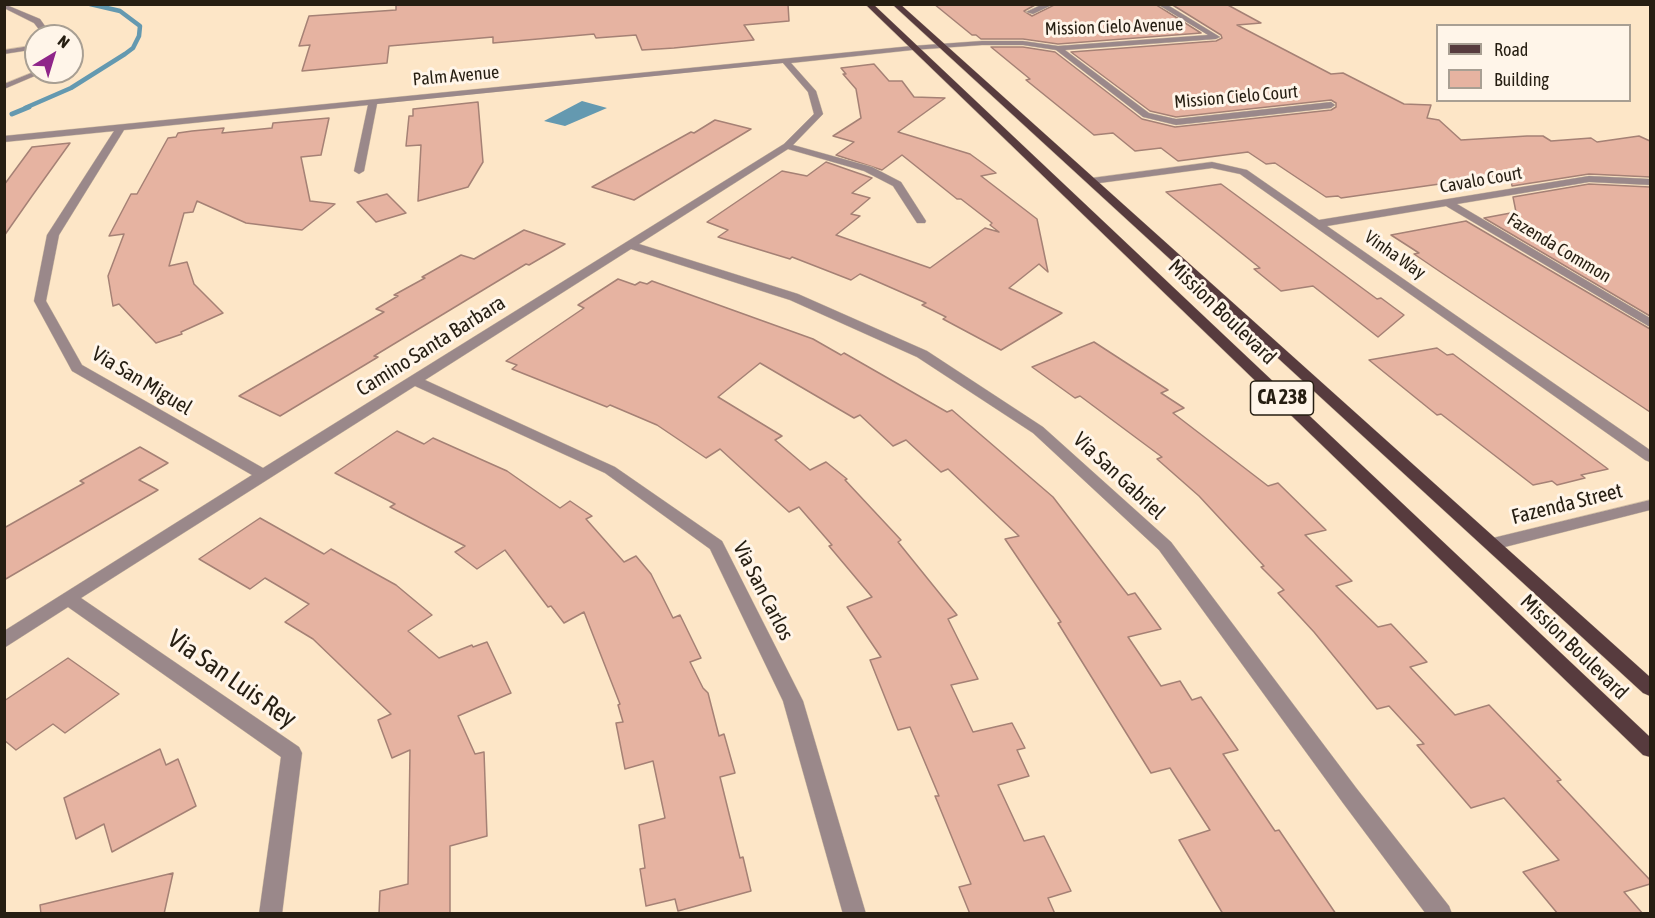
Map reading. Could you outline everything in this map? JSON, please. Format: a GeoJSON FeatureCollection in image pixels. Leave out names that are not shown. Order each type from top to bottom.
{"type":"FeatureCollection","features":[{"type":"Feature","properties":{"kind":"main road","name":"Mission Boulevard"},"geometry":{"type":"LineString","coordinates":[[868,4],[1650,749]]}},
{"type":"Feature","properties":{"kind":"main road","name":"Mission Boulevard"},"geometry":{"type":"LineString","coordinates":[[895,4],[1650,688]]}},
{"type":"Feature","properties":{"kind":"street"},"geometry":{"type":"LineString","coordinates":[[1030,12],[1051,4]]}},
{"type":"Feature","properties":{"kind":"street","name":"Mission Cielo Avenue"},"geometry":{"type":"LineString","coordinates":[[912,48],[1023,43],[1058,48],[1216,37],[1160,4]]}},
{"type":"Feature","properties":{"kind":"street"},"geometry":{"type":"LineString","coordinates":[[4,5],[39,24]]}},
{"type":"Feature","properties":{"kind":"street","name":"Palm Avenue"},"geometry":{"type":"LineString","coordinates":[[4,139],[373,100],[912,48]]}},
{"type":"Feature","properties":{"kind":"street","name":"Mission Cielo Court"},"geometry":{"type":"LineString","coordinates":[[1058,48],[1146,115],[1176,122],[1331,105]]}},
{"type":"Feature","properties":{"kind":"street"},"geometry":{"type":"LineString","coordinates":[[4,52],[24,49]]}},
{"type":"Feature","properties":{"kind":"street","name":"Camino Santa Barbara"},"geometry":{"type":"LineString","coordinates":[[4,641],[68,598],[787,146],[819,114],[812,91],[784,61]]}},
{"type":"Feature","properties":{"kind":"street"},"geometry":{"type":"LineString","coordinates":[[4,87],[24,79]]}},
{"type":"Feature","properties":{"kind":"street"},"geometry":{"type":"LineString","coordinates":[[359,171],[373,100]]}},
{"type":"Feature","properties":{"kind":"street","name":"Via San Miguel"},"geometry":{"type":"LineString","coordinates":[[122,126],[53,235],[40,301],[77,368],[264,476]]}},
{"type":"Feature","properties":{"kind":"street"},"geometry":{"type":"LineString","coordinates":[[787,146],[868,169],[897,184],[921,221]]}},
{"type":"Feature","properties":{"kind":"street","name":"Vinha Way"},"geometry":{"type":"LineString","coordinates":[[1092,181],[1212,165],[1243,172],[1650,458]]}},
{"type":"Feature","properties":{"kind":"street","name":"Cavalo Court"},"geometry":{"type":"LineString","coordinates":[[1318,224],[1588,179],[1650,182]]}},
{"type":"Feature","properties":{"kind":"street","name":"Fazenda Common"},"geometry":{"type":"LineString","coordinates":[[1448,203],[1650,323]]}},
{"type":"Feature","properties":{"kind":"street","name":"Via San Gabriel"},"geometry":{"type":"LineString","coordinates":[[630,245],[794,297],[922,354],[1038,430],[1165,546],[1350,796],[1441,914]]}},
{"type":"Feature","properties":{"kind":"street","name":"Via San Carlos"},"geometry":{"type":"LineString","coordinates":[[415,381],[610,470],[716,545],[793,701],[855,914]]}},
{"type":"Feature","properties":{"kind":"street","name":"Fazenda Street"},"geometry":{"type":"LineString","coordinates":[[1493,544],[1650,505]]}},
{"type":"Feature","properties":{"kind":"street","name":"Via San Luis Rey"},"geometry":{"type":"LineString","coordinates":[[68,598],[292,753],[270,914]]}},
{"type":"Feature","properties":{"kind":"water"},"geometry":{"type":"Polygon","coordinates":[[[582,101],[607,108],[565,126],[544,121],[582,101]]]}},
{"type":"Feature","properties":{"kind":"building"},"geometry":{"type":"Polygon","coordinates":[[[396,4],[788,4],[789,21],[744,25],[754,40],[642,50],[636,35],[596,38],[594,34],[493,43],[493,37],[389,46],[387,63],[302,71],[310,45],[299,46],[309,16],[396,10],[396,4]]]}},
{"type":"Feature","properties":{"kind":"building"},"geometry":{"type":"Polygon","coordinates":[[[934,4],[1037,4],[1024,11],[1032,16],[1056,4],[1155,4],[1201,33],[1058,44],[1023,39],[981,39],[972,35],[934,4]]]}},
{"type":"Feature","properties":{"kind":"building"},"geometry":{"type":"Polygon","coordinates":[[[1171,4],[1226,4],[1261,23],[1237,25],[1331,74],[1343,73],[1404,104],[1431,105],[1427,118],[1439,120],[1461,140],[1543,136],[1551,141],[1591,138],[1597,142],[1639,136],[1650,141],[1650,177],[1589,174],[1512,186],[1510,174],[1341,198],[1326,197],[1275,163],[1266,164],[1248,152],[1178,161],[1161,148],[1135,151],[1113,133],[1094,135],[1026,80],[1030,79],[991,47],[1023,47],[1055,52],[1142,119],[1175,127],[1331,110],[1336,107],[1336,103],[1331,100],[1176,117],[1150,111],[1071,52],[1216,41],[1222,38],[1221,35],[1171,4]]]}},
{"type":"Feature","properties":{"kind":"building"},"geometry":{"type":"Polygon","coordinates":[[[874,64],[889,81],[902,81],[914,97],[945,98],[898,132],[970,154],[996,173],[981,176],[1037,219],[1048,272],[1039,264],[1009,288],[1062,313],[1001,350],[943,319],[946,317],[922,305],[926,303],[860,274],[851,280],[792,257],[790,259],[718,237],[728,230],[707,222],[782,171],[807,176],[826,162],[872,178],[852,193],[870,198],[851,214],[860,216],[836,235],[930,268],[985,228],[999,232],[990,225],[992,223],[961,199],[957,199],[902,155],[882,170],[836,155],[854,142],[833,136],[861,118],[856,89],[843,74],[846,74],[841,68],[874,64]]]}},
{"type":"Feature","properties":{"kind":"building"},"geometry":{"type":"Polygon","coordinates":[[[478,102],[483,162],[468,187],[418,201],[421,145],[406,146],[409,116],[413,116],[413,109],[478,102]]]}},
{"type":"Feature","properties":{"kind":"building"},"geometry":{"type":"Polygon","coordinates":[[[329,118],[321,155],[301,157],[310,201],[335,204],[302,230],[246,223],[197,201],[193,212],[184,213],[169,266],[187,262],[194,284],[223,313],[181,332],[182,334],[156,343],[119,304],[113,306],[108,276],[124,234],[109,236],[131,194],[137,194],[168,138],[176,137],[178,133],[192,131],[224,128],[222,133],[272,128],[273,123],[329,118]]]}},
{"type":"Feature","properties":{"kind":"building"},"geometry":{"type":"Polygon","coordinates":[[[715,120],[751,129],[634,200],[592,187],[691,132],[694,133],[715,120]]]}},
{"type":"Feature","properties":{"kind":"building"},"geometry":{"type":"Polygon","coordinates":[[[70,143],[4,236],[4,185],[32,147],[70,143]]]}},
{"type":"Feature","properties":{"kind":"building"},"geometry":{"type":"Polygon","coordinates":[[[1221,184],[1377,299],[1381,298],[1404,315],[1378,337],[1313,286],[1281,291],[1254,269],[1260,268],[1166,192],[1221,184]]]}},
{"type":"Feature","properties":{"kind":"building"},"geometry":{"type":"Polygon","coordinates":[[[1589,184],[1650,187],[1650,316],[1484,218],[1516,212],[1513,197],[1589,184]]]}},
{"type":"Feature","properties":{"kind":"building"},"geometry":{"type":"Polygon","coordinates":[[[387,194],[406,213],[376,222],[357,202],[387,194]]]}},
{"type":"Feature","properties":{"kind":"building"},"geometry":{"type":"Polygon","coordinates":[[[1466,221],[1650,329],[1650,412],[1414,254],[1419,253],[1391,235],[1466,221]]]}},
{"type":"Feature","properties":{"kind":"building"},"geometry":{"type":"Polygon","coordinates":[[[524,230],[565,244],[529,265],[526,264],[280,416],[239,396],[384,312],[376,309],[398,296],[394,295],[425,278],[422,277],[461,255],[474,259],[524,230]]]}},
{"type":"Feature","properties":{"kind":"building"},"geometry":{"type":"Polygon","coordinates":[[[618,279],[635,285],[652,281],[813,339],[841,355],[844,353],[947,412],[952,410],[1053,497],[1128,595],[1135,593],[1161,629],[1128,637],[1161,686],[1180,681],[1192,700],[1201,697],[1238,750],[1223,754],[1275,831],[1279,830],[1336,914],[1223,914],[1179,840],[1210,830],[1170,768],[1151,773],[1058,623],[1061,622],[1005,539],[1019,536],[948,469],[941,472],[906,440],[893,446],[860,415],[854,418],[760,363],[718,397],[782,436],[775,440],[810,470],[826,462],[847,479],[845,480],[901,540],[898,542],[957,615],[948,619],[978,679],[951,685],[973,732],[1012,723],[1025,748],[1017,750],[1029,776],[998,785],[1024,841],[1044,836],[1071,891],[1048,898],[1055,914],[970,914],[959,887],[971,884],[935,796],[939,796],[910,727],[898,730],[870,660],[881,657],[847,607],[872,597],[829,546],[832,545],[799,507],[789,512],[720,449],[706,458],[657,425],[512,369],[517,365],[506,361],[584,308],[578,305],[618,279]]]}},
{"type":"Feature","properties":{"kind":"building"},"geometry":{"type":"Polygon","coordinates":[[[1094,342],[1168,390],[1161,393],[1184,408],[1173,413],[1268,486],[1278,483],[1326,530],[1305,535],[1352,581],[1336,586],[1378,627],[1391,624],[1427,662],[1410,667],[1455,715],[1489,705],[1561,780],[1557,781],[1650,880],[1650,884],[1624,892],[1643,914],[1558,914],[1523,872],[1559,860],[1504,798],[1471,808],[1417,745],[1424,744],[1389,706],[1377,709],[1314,632],[1278,593],[1284,590],[1261,567],[1264,566],[1199,496],[1157,459],[1162,457],[1080,396],[1075,398],[1032,367],[1094,342]]]}},
{"type":"Feature","properties":{"kind":"building"},"geometry":{"type":"Polygon","coordinates":[[[1437,348],[1447,355],[1453,354],[1608,469],[1581,475],[1585,478],[1557,485],[1552,481],[1533,485],[1441,414],[1437,415],[1369,360],[1437,348]]]}},
{"type":"Feature","properties":{"kind":"building"},"geometry":{"type":"Polygon","coordinates":[[[397,431],[424,444],[433,438],[507,471],[560,508],[570,501],[592,516],[586,519],[624,562],[636,556],[651,574],[673,618],[680,615],[701,658],[690,662],[703,688],[708,693],[719,736],[724,734],[735,773],[720,777],[740,858],[743,857],[751,891],[678,911],[675,899],[646,906],[640,869],[645,868],[639,825],[665,818],[653,761],[625,769],[616,723],[623,722],[618,705],[620,704],[584,612],[564,623],[551,606],[548,607],[505,550],[477,569],[455,552],[465,546],[390,507],[395,504],[335,473],[397,431]]]}},
{"type":"Feature","properties":{"kind":"building"},"geometry":{"type":"Polygon","coordinates":[[[140,447],[168,463],[139,480],[158,490],[4,580],[4,528],[84,483],[80,481],[140,447]]]}},
{"type":"Feature","properties":{"kind":"building"},"geometry":{"type":"Polygon","coordinates":[[[260,518],[324,554],[331,549],[396,585],[432,615],[408,631],[439,658],[472,645],[473,647],[487,642],[511,693],[458,716],[475,754],[484,752],[487,836],[450,846],[450,914],[379,914],[380,891],[408,884],[410,750],[392,758],[378,720],[391,714],[313,639],[285,622],[309,604],[265,578],[250,589],[199,559],[260,518]]]}},
{"type":"Feature","properties":{"kind":"building"},"geometry":{"type":"Polygon","coordinates":[[[68,658],[119,694],[65,733],[53,724],[16,750],[4,740],[4,701],[68,658]]]}},
{"type":"Feature","properties":{"kind":"building"},"geometry":{"type":"Polygon","coordinates":[[[160,749],[166,765],[178,759],[196,806],[112,852],[104,824],[76,839],[64,798],[160,749]]]}},
{"type":"Feature","properties":{"kind":"building"},"geometry":{"type":"Polygon","coordinates":[[[173,873],[164,914],[41,914],[40,905],[173,873]]]}},
{"type":"Feature","properties":{"kind":"waterway"},"geometry":{"type":"LineString","coordinates":[[25,108],[71,88],[133,48],[139,36],[140,26],[120,11],[90,4]]}},
{"type":"Feature","properties":{"kind":"waterway"},"geometry":{"type":"LineString","coordinates":[[12,114],[29,107]]}}]}
